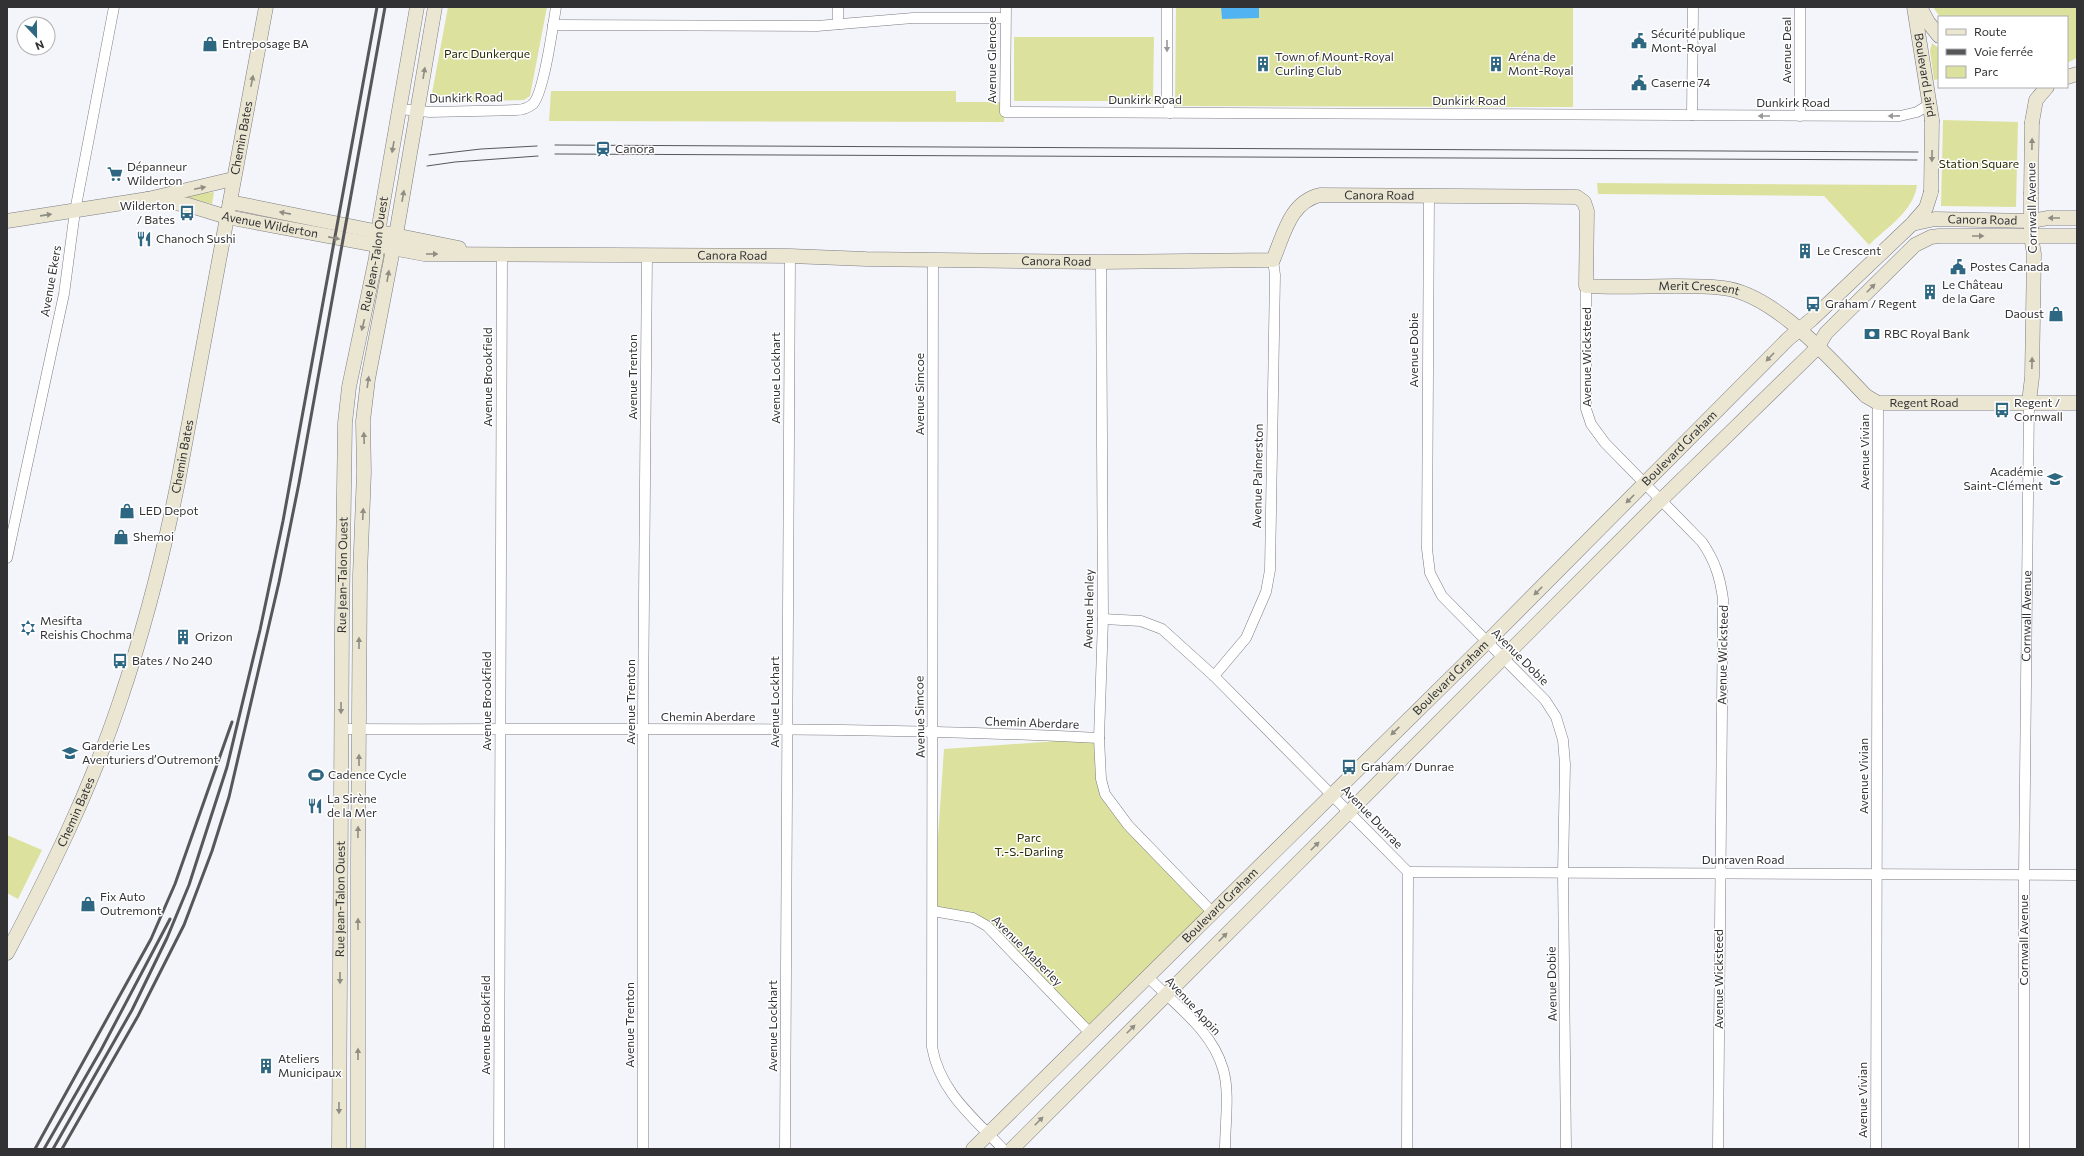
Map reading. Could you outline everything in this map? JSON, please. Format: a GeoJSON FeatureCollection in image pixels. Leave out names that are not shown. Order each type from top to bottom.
{"type":"FeatureCollection","features":[{"type":"Feature","properties":{"kind":"street","name":"Avenue Ekers"},"geometry":{"type":"LineString","coordinates":[[7,558],[64,294],[76,211],[114,7]]}},
{"type":"Feature","properties":{"kind":"street","name":"Chemin Bates"},"geometry":{"type":"LineString","coordinates":[[7,953],[76,812],[122,694],[170,522],[266,7]]}},
{"type":"Feature","properties":{"kind":"street","name":"Rue Jean-Talon Ouest"},"geometry":{"type":"LineString","coordinates":[[339,1149],[341,730],[345,423],[349,387],[366,311],[417,7]]}},
{"type":"Feature","properties":{"kind":"street","name":"Rue Jean-Talon Ouest"},"geometry":{"type":"LineString","coordinates":[[358,1149],[360,575],[364,478],[363,421],[368,379],[396,234],[435,7]]}},
{"type":"Feature","properties":{"kind":"street"},"geometry":{"type":"LineString","coordinates":[[556,7],[553,25],[817,26],[913,18],[1006,18]]}},
{"type":"Feature","properties":{"kind":"street"},"geometry":{"type":"LineString","coordinates":[[838,7],[838,24]]}},
{"type":"Feature","properties":{"kind":"street","name":"Avenue Glencoe"},"geometry":{"type":"LineString","coordinates":[[1005,112],[1006,7]]}},
{"type":"Feature","properties":{"kind":"street"},"geometry":{"type":"LineString","coordinates":[[1167,7],[1167,97],[1170,113]]}},
{"type":"Feature","properties":{"kind":"street"},"geometry":{"type":"LineString","coordinates":[[1692,115],[1693,7]]}},
{"type":"Feature","properties":{"kind":"street","name":"Avenue Deal"},"geometry":{"type":"LineString","coordinates":[[1800,7],[1800,116]]}},
{"type":"Feature","properties":{"kind":"street","name":"Boulevard Laird"},"geometry":{"type":"LineString","coordinates":[[1914,7],[1932,120],[1931,192],[1939,236]]}},
{"type":"Feature","properties":{"kind":"street"},"geometry":{"type":"LineString","coordinates":[[1920,7],[1928,22],[1938,35]]}},
{"type":"Feature","properties":{"kind":"street","name":"Dunkirk Road"},"geometry":{"type":"LineString","coordinates":[[399,109],[418,111],[516,110],[523,109],[533,104],[540,90],[553,25]]}},
{"type":"Feature","properties":{"kind":"street","name":"Cornwall Avenue"},"geometry":{"type":"LineString","coordinates":[[2024,1149],[2024,874],[2029,402],[2032,377],[2034,254],[2031,236],[2032,122],[2036,100],[2046,88]]}},
{"type":"Feature","properties":{"kind":"street","name":"Dunkirk Road"},"geometry":{"type":"LineString","coordinates":[[1005,112],[1900,116],[1917,112],[1930,104]]}},
{"type":"Feature","properties":{"kind":"street","name":"Avenue Wilderton"},"geometry":{"type":"LineString","coordinates":[[7,221],[148,199],[233,179]]}},
{"type":"Feature","properties":{"kind":"street","name":"Boulevard Laird"},"geometry":{"type":"LineString","coordinates":[[1912,224],[1926,208],[1931,192]]}},
{"type":"Feature","properties":{"kind":"street","name":"Canora Road"},"geometry":{"type":"LineString","coordinates":[[393,249],[424,254],[647,254],[1101,262],[1273,260],[1294,210],[1311,197],[1320,195],[1577,197],[1584,202],[1587,211]]}},
{"type":"Feature","properties":{"kind":"street","name":"Avenue Dobie"},"geometry":{"type":"LineString","coordinates":[[1429,196],[1427,375],[1428,560],[1434,584],[1442,596],[1545,700],[1556,717],[1563,740],[1565,764],[1563,872],[1566,1149]]}},
{"type":"Feature","properties":{"kind":"street","name":"Avenue Wilderton"},"geometry":{"type":"LineString","coordinates":[[148,199],[188,205],[227,217],[393,249]]}},
{"type":"Feature","properties":{"kind":"street","name":"Avenue Wilderton"},"geometry":{"type":"LineString","coordinates":[[230,202],[396,234]]}},
{"type":"Feature","properties":{"kind":"street","name":"Avenue Wicksteed"},"geometry":{"type":"LineString","coordinates":[[1587,211],[1586,409],[1591,424],[1600,437],[1660,501],[1702,542],[1713,558],[1720,578],[1723,599],[1718,1149]]}},
{"type":"Feature","properties":{"kind":"street","name":"Canora Road"},"geometry":{"type":"LineString","coordinates":[[1935,219],[2031,220],[2048,218],[2077,218]]}},
{"type":"Feature","properties":{"kind":"street"},"geometry":{"type":"LineString","coordinates":[[1912,224],[1935,219]]}},
{"type":"Feature","properties":{"kind":"street","name":"Boulevard Graham"},"geometry":{"type":"LineString","coordinates":[[973,1149],[1213,913],[1331,793],[1487,642],[1788,339],[1912,224]]}},
{"type":"Feature","properties":{"kind":"street","name":"Canora Road"},"geometry":{"type":"LineString","coordinates":[[396,234],[481,253]]}},
{"type":"Feature","properties":{"kind":"street","name":"Canora Road"},"geometry":{"type":"LineString","coordinates":[[1939,236],[2077,236]]}},
{"type":"Feature","properties":{"kind":"street","name":"Boulevard Graham"},"geometry":{"type":"LineString","coordinates":[[1012,1149],[1165,994],[1350,812],[1660,501],[1817,348],[1826,333],[1915,245],[1931,237],[1939,236]]}},
{"type":"Feature","properties":{"kind":"street","name":"Avenue Brookfield"},"geometry":{"type":"LineString","coordinates":[[499,1149],[502,253]]}},
{"type":"Feature","properties":{"kind":"street","name":"Avenue Trenton"},"geometry":{"type":"LineString","coordinates":[[643,1149],[647,254]]}},
{"type":"Feature","properties":{"kind":"street","name":"Avenue Lockhart"},"geometry":{"type":"LineString","coordinates":[[785,1149],[790,256]]}},
{"type":"Feature","properties":{"kind":"street","name":"Avenue Simcoe"},"geometry":{"type":"LineString","coordinates":[[933,260],[931,726],[933,732],[932,1046],[935,1062],[946,1086],[955,1098],[1002,1149]]}},
{"type":"Feature","properties":{"kind":"street","name":"Avenue Palmerston"},"geometry":{"type":"LineString","coordinates":[[1214,676],[1246,638],[1266,592],[1270,570],[1275,275],[1273,260]]}},
{"type":"Feature","properties":{"kind":"street","name":"Avenue Henley"},"geometry":{"type":"LineString","coordinates":[[1101,262],[1103,619],[1098,738],[1101,779],[1105,794],[1115,809],[1213,913]]}},
{"type":"Feature","properties":{"kind":"street","name":"Merit Crescent"},"geometry":{"type":"LineString","coordinates":[[1586,286],[1725,288],[1760,300],[1799,330]]}},
{"type":"Feature","properties":{"kind":"street","name":"Regent Road"},"geometry":{"type":"LineString","coordinates":[[1799,330],[1866,396],[1878,403],[2077,402]]}},
{"type":"Feature","properties":{"kind":"street","name":"Avenue Vivian"},"geometry":{"type":"LineString","coordinates":[[1876,1149],[1878,403]]}},
{"type":"Feature","properties":{"kind":"street","name":"Avenue Dunrae"},"geometry":{"type":"LineString","coordinates":[[1103,619],[1141,621],[1162,629],[1214,676],[1408,872]]}},
{"type":"Feature","properties":{"kind":"street","name":"Chemin Aberdare"},"geometry":{"type":"LineString","coordinates":[[341,730],[644,729],[933,732],[1098,738]]}},
{"type":"Feature","properties":{"kind":"street"},"geometry":{"type":"LineString","coordinates":[[1407,1149],[1408,872]]}},
{"type":"Feature","properties":{"kind":"street","name":"Dunraven Road"},"geometry":{"type":"LineString","coordinates":[[1408,872],[2077,875]]}},
{"type":"Feature","properties":{"kind":"street","name":"Avenue Maberley"},"geometry":{"type":"LineString","coordinates":[[933,911],[973,918],[987,926],[1090,1033]]}},
{"type":"Feature","properties":{"kind":"street","name":"Avenue Appin"},"geometry":{"type":"LineString","coordinates":[[1148,977],[1204,1033],[1214,1048],[1223,1070],[1225,1090],[1225,1149]]}},
{"type":"Feature","properties":{"kind":"green space","name":"Parc Dunkerque"},"geometry":{"type":"Polygon","coordinates":[[[448,7],[547,7],[530,96],[524,100],[439,102],[434,99],[432,93],[448,7]]]}},
{"type":"Feature","properties":{"kind":"green space"},"geometry":{"type":"Polygon","coordinates":[[[1176,7],[1573,7],[1573,107],[1175,106],[1176,7]]]}},
{"type":"Feature","properties":{"kind":"green space"},"geometry":{"type":"Polygon","coordinates":[[[1933,7],[2077,7],[2077,58],[2068,62],[2068,16],[1939,16],[1933,7]]]}},
{"type":"Feature","properties":{"kind":"green space"},"geometry":{"type":"Polygon","coordinates":[[[1014,37],[1154,37],[1153,101],[1014,101],[1014,37]]]}},
{"type":"Feature","properties":{"kind":"green space"},"geometry":{"type":"Polygon","coordinates":[[[1932,43],[1938,47],[1938,79],[1934,80],[1930,51],[1932,43]]]}},
{"type":"Feature","properties":{"kind":"green space"},"geometry":{"type":"Polygon","coordinates":[[[551,91],[956,91],[956,102],[1005,102],[1004,122],[549,121],[551,91]]]}},
{"type":"Feature","properties":{"kind":"green space","name":"Station Square"},"geometry":{"type":"Polygon","coordinates":[[[1943,120],[2018,122],[2016,207],[1941,206],[1943,120]]]}},
{"type":"Feature","properties":{"kind":"green space"},"geometry":{"type":"Polygon","coordinates":[[[1597,183],[1917,185],[1911,203],[1905,211],[1869,245],[1824,196],[1598,194],[1597,183]]]}},
{"type":"Feature","properties":{"kind":"green space"},"geometry":{"type":"Polygon","coordinates":[[[214,192],[212,204],[189,198],[189,195],[214,192]]]}},
{"type":"Feature","properties":{"kind":"green space","name":"Parc T.-S.-Darling"},"geometry":{"type":"Polygon","coordinates":[[[1099,738],[1105,794],[1213,913],[1090,1033],[987,926],[933,911],[944,749],[1099,738]]]}},
{"type":"Feature","properties":{"kind":"green space"},"geometry":{"type":"Polygon","coordinates":[[[7,835],[42,850],[18,899],[7,893],[7,835]]]}},
{"type":"Feature","properties":{"kind":"water"},"geometry":{"type":"Polygon","coordinates":[[[1221,7],[1259,7],[1259,18],[1222,19],[1221,7]]]}},
{"type":"Feature","properties":{"kind":"tram line"},"geometry":{"type":"LineString","coordinates":[[555,145],[1918,152]]}},
{"type":"Feature","properties":{"kind":"tram line"},"geometry":{"type":"LineString","coordinates":[[429,155],[481,149],[537,146]]}},
{"type":"Feature","properties":{"kind":"tram line"},"geometry":{"type":"LineString","coordinates":[[555,154],[1917,160]]}},
{"type":"Feature","properties":{"kind":"tram line"},"geometry":{"type":"LineString","coordinates":[[427,166],[455,162],[538,156]]}},
{"type":"Feature","properties":{"kind":"railway"},"geometry":{"type":"LineString","coordinates":[[53,1149],[132,1010],[167,938],[189,885],[227,767],[260,630],[283,521],[377,7]]}},
{"type":"Feature","properties":{"kind":"railway"},"geometry":{"type":"LineString","coordinates":[[62,1149],[138,1016],[184,925],[212,851],[229,797],[279,582],[299,483],[385,7]]}},
{"type":"Feature","properties":{"kind":"railway"},"geometry":{"type":"LineString","coordinates":[[35,1149],[151,939],[175,884],[232,722]]}},
{"type":"Feature","properties":{"kind":"railway"},"geometry":{"type":"LineString","coordinates":[[44,1149],[101,1050],[170,919]]}},
{"type":"Feature","properties":{"kind":"place","name":"Sécurité publique Mont-Royal"},"geometry":{"type":"Point","coordinates":[1639,41]}},
{"type":"Feature","properties":{"kind":"place","name":"Entreposage BA"},"geometry":{"type":"Point","coordinates":[210,44]}},
{"type":"Feature","properties":{"kind":"place","name":"Town of Mount-Royal Curling Club"},"geometry":{"type":"Point","coordinates":[1263,64]}},
{"type":"Feature","properties":{"kind":"place","name":"Aréna de Mont-Royal"},"geometry":{"type":"Point","coordinates":[1496,64]}},
{"type":"Feature","properties":{"kind":"place","name":"Caserne 74"},"geometry":{"type":"Point","coordinates":[1639,83]}},
{"type":"Feature","properties":{"kind":"place","name":"Canora"},"geometry":{"type":"Point","coordinates":[603,149]}},
{"type":"Feature","properties":{"kind":"place","name":"Dépanneur Wilderton"},"geometry":{"type":"Point","coordinates":[115,174]}},
{"type":"Feature","properties":{"kind":"place","name":"Wilderton / Bates"},"geometry":{"type":"Point","coordinates":[187,213]}},
{"type":"Feature","properties":{"kind":"place","name":"Chanoch Sushi"},"geometry":{"type":"Point","coordinates":[144,239]}},
{"type":"Feature","properties":{"kind":"place","name":"Le Crescent"},"geometry":{"type":"Point","coordinates":[1805,251]}},
{"type":"Feature","properties":{"kind":"place","name":"Postes Canada"},"geometry":{"type":"Point","coordinates":[1958,267]}},
{"type":"Feature","properties":{"kind":"place","name":"Le Château de la Gare"},"geometry":{"type":"Point","coordinates":[1930,292]}},
{"type":"Feature","properties":{"kind":"place","name":"Graham / Regent"},"geometry":{"type":"Point","coordinates":[1813,304]}},
{"type":"Feature","properties":{"kind":"place","name":"Daoust"},"geometry":{"type":"Point","coordinates":[2056,314]}},
{"type":"Feature","properties":{"kind":"place","name":"RBC Royal Bank"},"geometry":{"type":"Point","coordinates":[1872,334]}},
{"type":"Feature","properties":{"kind":"place","name":"Regent / Cornwall"},"geometry":{"type":"Point","coordinates":[2002,410]}},
{"type":"Feature","properties":{"kind":"place","name":"Académie Saint-Clément"},"geometry":{"type":"Point","coordinates":[2055,479]}},
{"type":"Feature","properties":{"kind":"place","name":"LED Depot"},"geometry":{"type":"Point","coordinates":[127,511]}},
{"type":"Feature","properties":{"kind":"place","name":"Shemoi"},"geometry":{"type":"Point","coordinates":[121,537]}},
{"type":"Feature","properties":{"kind":"place","name":"Mesifta Reishis Chochma"},"geometry":{"type":"Point","coordinates":[28,628]}},
{"type":"Feature","properties":{"kind":"place","name":"Orizon"},"geometry":{"type":"Point","coordinates":[183,637]}},
{"type":"Feature","properties":{"kind":"place","name":"Bates / No 240"},"geometry":{"type":"Point","coordinates":[120,661]}},
{"type":"Feature","properties":{"kind":"place","name":"Garderie Les Aventuriers d’Outremont"},"geometry":{"type":"Point","coordinates":[70,753]}},
{"type":"Feature","properties":{"kind":"place","name":"Graham / Dunrae"},"geometry":{"type":"Point","coordinates":[1349,767]}},
{"type":"Feature","properties":{"kind":"place","name":"Cadence Cycle"},"geometry":{"type":"Point","coordinates":[316,775]}},
{"type":"Feature","properties":{"kind":"place","name":"La Sirène de la Mer"},"geometry":{"type":"Point","coordinates":[315,806]}},
{"type":"Feature","properties":{"kind":"place","name":"Fix Auto Outremont"},"geometry":{"type":"Point","coordinates":[88,904]}},
{"type":"Feature","properties":{"kind":"place","name":"Ateliers Municipaux"},"geometry":{"type":"Point","coordinates":[266,1066]}}]}
